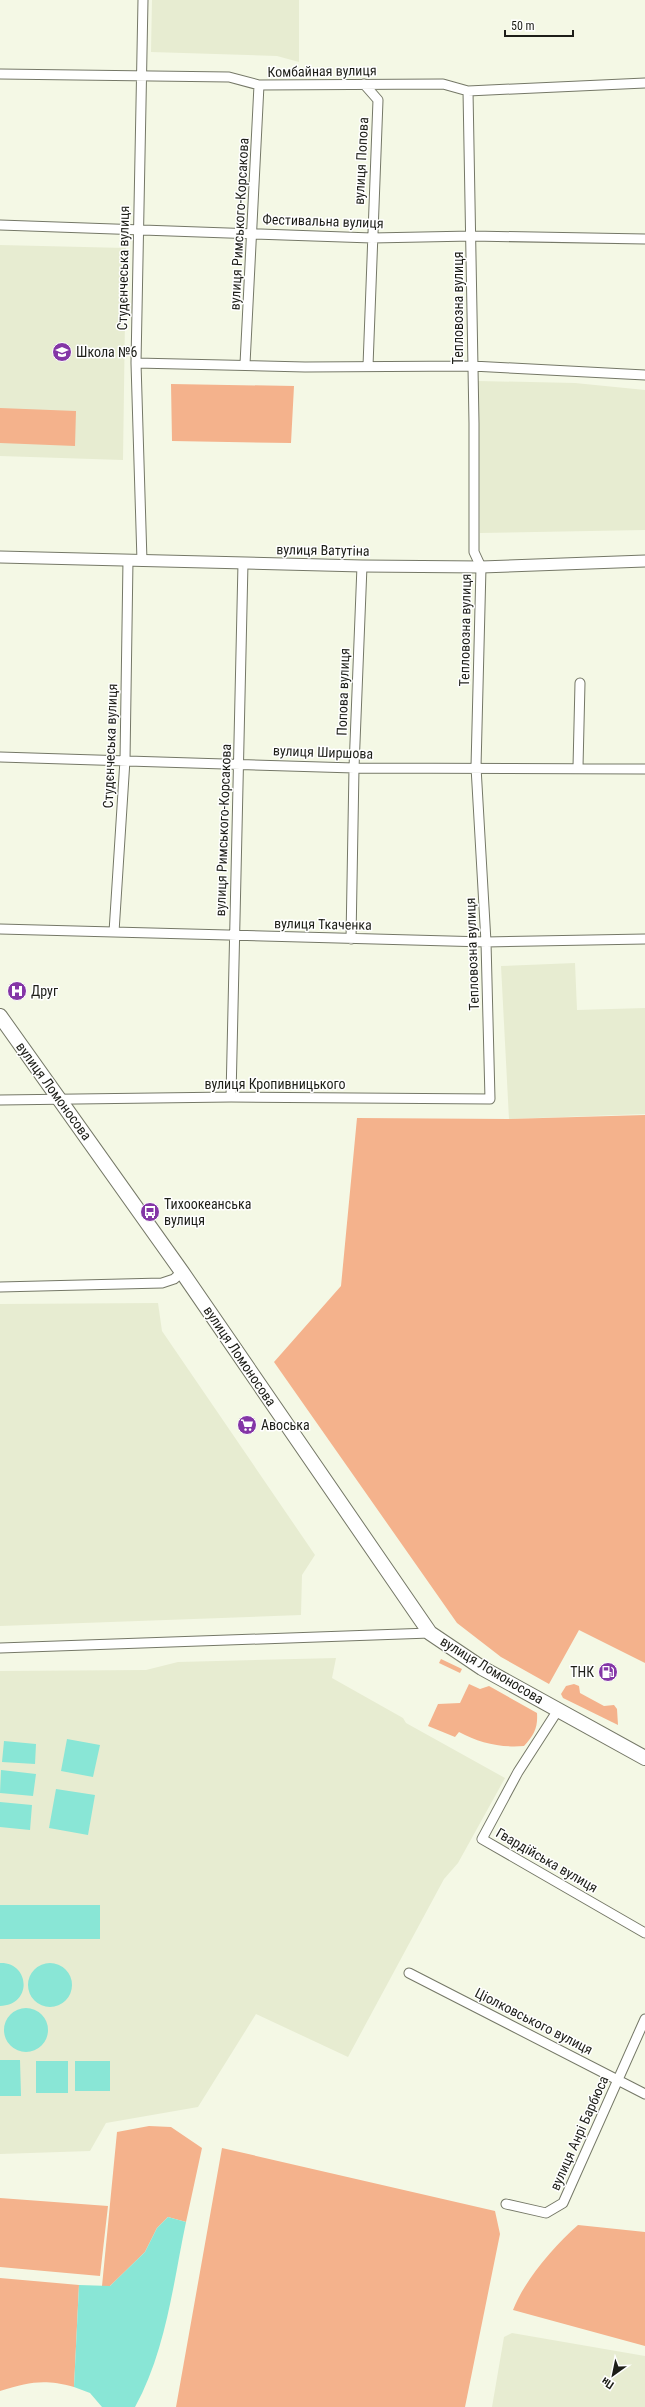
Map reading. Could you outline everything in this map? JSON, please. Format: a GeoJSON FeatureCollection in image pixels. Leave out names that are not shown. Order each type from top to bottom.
{"type":"FeatureCollection","features":[{"type":"Feature","properties":{"kind":"main road","name":"вулиця Ломоносова"},"geometry":{"type":"LineString","coordinates":[[0,1016],[60,1098],[182,1272],[430,1633],[482,1668],[645,1758]]}},
{"type":"Feature","properties":{"kind":"street","name":"Студєнчеська вулиця"},"geometry":{"type":"LineString","coordinates":[[142,561],[136,363],[143,0]]}},
{"type":"Feature","properties":{"kind":"street","name":"Комбайная вулиця"},"geometry":{"type":"LineString","coordinates":[[0,74],[141,74],[229,77],[259,86],[443,84],[468,91],[645,83]]}},
{"type":"Feature","properties":{"kind":"street","name":"вулиця Попова"},"geometry":{"type":"LineString","coordinates":[[364,84],[378,100],[368,366]]}},
{"type":"Feature","properties":{"kind":"street","name":"вулиця Римського-Корсакова"},"geometry":{"type":"LineString","coordinates":[[245,364],[253,233],[259,86]]}},
{"type":"Feature","properties":{"kind":"street","name":"Тепловозна вулиця"},"geometry":{"type":"LineString","coordinates":[[468,91],[472,236],[474,552],[481,567],[476,767],[486,942],[490,1099]]}},
{"type":"Feature","properties":{"kind":"street","name":"Фестивальна вулиця"},"geometry":{"type":"LineString","coordinates":[[0,225],[372,238],[472,236],[645,239]]}},
{"type":"Feature","properties":{"kind":"street"},"geometry":{"type":"LineString","coordinates":[[136,363],[245,364],[305,367],[472,366],[645,375]]}},
{"type":"Feature","properties":{"kind":"street","name":"вулиця Ватутіна"},"geometry":{"type":"LineString","coordinates":[[0,556],[142,561],[481,567],[645,561]]}},
{"type":"Feature","properties":{"kind":"street","name":"Студєнчеська вулиця"},"geometry":{"type":"LineString","coordinates":[[114,932],[125,760],[128,560]]}},
{"type":"Feature","properties":{"kind":"street","name":"вулиця Римського-Корсакова"},"geometry":{"type":"LineString","coordinates":[[231,1097],[233,936],[239,764],[243,563]]}},
{"type":"Feature","properties":{"kind":"street","name":"Попова вулиця"},"geometry":{"type":"LineString","coordinates":[[351,939],[354,768],[362,566]]}},
{"type":"Feature","properties":{"kind":"street"},"geometry":{"type":"LineString","coordinates":[[578,768],[580,683]]}},
{"type":"Feature","properties":{"kind":"street","name":"вулиця Ширшова"},"geometry":{"type":"LineString","coordinates":[[0,757],[354,768],[476,767],[645,769]]}},
{"type":"Feature","properties":{"kind":"street","name":"вулиця Ткаченка"},"geometry":{"type":"LineString","coordinates":[[0,929],[486,942],[645,939]]}},
{"type":"Feature","properties":{"kind":"street","name":"вулиця Кропивницького"},"geometry":{"type":"LineString","coordinates":[[0,1100],[60,1098],[231,1097],[490,1099]]}},
{"type":"Feature","properties":{"kind":"street"},"geometry":{"type":"LineString","coordinates":[[0,1287],[162,1283],[174,1279],[182,1272]]}},
{"type":"Feature","properties":{"kind":"street"},"geometry":{"type":"LineString","coordinates":[[0,1648],[430,1633]]}},
{"type":"Feature","properties":{"kind":"street","name":"Гвардійська вулиця"},"geometry":{"type":"LineString","coordinates":[[558,1710],[518,1772],[482,1839],[645,1933]]}},
{"type":"Feature","properties":{"kind":"street","name":"Ціолковського вулиця"},"geometry":{"type":"LineString","coordinates":[[409,1973],[645,2094]]}},
{"type":"Feature","properties":{"kind":"street","name":"вулиця Анрі Барбюса"},"geometry":{"type":"LineString","coordinates":[[506,2204],[546,2213],[563,2203],[645,2019]]}},
{"type":"Feature","properties":{"kind":"shaded area"},"geometry":{"type":"Polygon","coordinates":[[[152,0],[299,0],[299,62],[277,56],[151,52],[152,0]]]}},
{"type":"Feature","properties":{"kind":"shaded area","name":"Школа №6"},"geometry":{"type":"Polygon","coordinates":[[[0,245],[126,248],[123,460],[0,456],[0,245]]]}},
{"type":"Feature","properties":{"kind":"shaded area"},"geometry":{"type":"Polygon","coordinates":[[[478,381],[575,383],[645,390],[645,530],[480,533],[478,381]]]}},
{"type":"Feature","properties":{"kind":"shaded area"},"geometry":{"type":"Polygon","coordinates":[[[171,384],[294,386],[291,443],[172,441],[171,384]]]}},
{"type":"Feature","properties":{"kind":"shaded area"},"geometry":{"type":"Polygon","coordinates":[[[0,408],[76,411],[75,446],[0,443],[0,408]]]}},
{"type":"Feature","properties":{"kind":"shaded area"},"geometry":{"type":"Polygon","coordinates":[[[575,963],[577,1010],[645,1008],[645,1114],[509,1119],[501,966],[575,963]]]}},
{"type":"Feature","properties":{"kind":"shaded area"},"geometry":{"type":"Polygon","coordinates":[[[645,1115],[645,1663],[579,1630],[549,1684],[501,1657],[457,1623],[274,1362],[341,1286],[357,1118],[509,1119],[645,1115]]]}},
{"type":"Feature","properties":{"kind":"shaded area"},"geometry":{"type":"Polygon","coordinates":[[[158,1303],[162,1331],[315,1555],[302,1575],[301,1615],[0,1626],[0,1304],[158,1303]]]}},
{"type":"Feature","properties":{"kind":"shaded area"},"geometry":{"type":"Polygon","coordinates":[[[336,1658],[332,1678],[403,1718],[406,1723],[505,1778],[458,1863],[444,1879],[348,2057],[256,2014],[198,2107],[106,2123],[90,2151],[0,2154],[0,1671],[146,1670],[178,1662],[336,1658]]]}},
{"type":"Feature","properties":{"kind":"shaded area"},"geometry":{"type":"Polygon","coordinates":[[[441,1659],[462,1669],[460,1673],[439,1663],[441,1659]]]}},
{"type":"Feature","properties":{"kind":"shaded area"},"geometry":{"type":"Polygon","coordinates":[[[469,1684],[480,1689],[489,1686],[537,1713],[535,1731],[524,1746],[490,1744],[459,1732],[455,1737],[428,1726],[438,1704],[460,1703],[469,1684]]]}},
{"type":"Feature","properties":{"kind":"shaded area"},"geometry":{"type":"Polygon","coordinates":[[[574,1684],[579,1686],[580,1693],[604,1706],[614,1705],[617,1709],[618,1725],[563,1698],[561,1694],[566,1686],[574,1684]]]}},
{"type":"Feature","properties":{"kind":"shaded area"},"geometry":{"type":"Polygon","coordinates":[[[149,2126],[171,2127],[202,2148],[186,2222],[168,2217],[157,2228],[145,2252],[110,2286],[102,2286],[117,2132],[149,2126]]]}},
{"type":"Feature","properties":{"kind":"shaded area"},"geometry":{"type":"Polygon","coordinates":[[[222,2148],[495,2211],[500,2234],[465,2407],[176,2407],[222,2148]]]}},
{"type":"Feature","properties":{"kind":"shaded area"},"geometry":{"type":"Polygon","coordinates":[[[0,2198],[108,2206],[100,2276],[0,2267],[0,2198]]]}},
{"type":"Feature","properties":{"kind":"shaded area"},"geometry":{"type":"Polygon","coordinates":[[[578,2225],[645,2232],[645,2346],[513,2310],[524,2287],[541,2264],[559,2243],[578,2225]]]}},
{"type":"Feature","properties":{"kind":"shaded area"},"geometry":{"type":"Polygon","coordinates":[[[0,2278],[79,2285],[74,2387],[45,2382],[20,2385],[0,2391],[0,2278]]]}},
{"type":"Feature","properties":{"kind":"shaded area"},"geometry":{"type":"Polygon","coordinates":[[[512,2333],[645,2356],[645,2407],[492,2407],[504,2337],[512,2333]]]}},
{"type":"Feature","properties":{"kind":"water"},"geometry":{"type":"Polygon","coordinates":[[[67,1739],[100,1745],[93,1777],[61,1771],[67,1739]]]}},
{"type":"Feature","properties":{"kind":"water"},"geometry":{"type":"Polygon","coordinates":[[[4,1741],[36,1744],[35,1764],[2,1762],[4,1741]]]}},
{"type":"Feature","properties":{"kind":"water"},"geometry":{"type":"Polygon","coordinates":[[[1,1770],[36,1774],[33,1796],[0,1793],[1,1770]]]}},
{"type":"Feature","properties":{"kind":"water"},"geometry":{"type":"Polygon","coordinates":[[[56,1789],[95,1795],[88,1835],[49,1828],[56,1789]]]}},
{"type":"Feature","properties":{"kind":"water"},"geometry":{"type":"Polygon","coordinates":[[[0,1802],[32,1805],[30,1830],[0,1827],[0,1802]]]}},
{"type":"Feature","properties":{"kind":"water"},"geometry":{"type":"Polygon","coordinates":[[[0,1905],[100,1905],[100,1939],[0,1939],[0,1905]]]}},
{"type":"Feature","properties":{"kind":"water"},"geometry":{"type":"Polygon","coordinates":[[[0,1963],[10,1965],[17,1969],[22,1976],[24,1984],[18,1999],[11,2004],[0,2006],[0,1963]]]}},
{"type":"Feature","properties":{"kind":"water"},"geometry":{"type":"Polygon","coordinates":[[[50,1963],[62,1967],[68,1973],[72,1985],[68,1997],[62,2003],[50,2007],[38,2003],[32,1997],[28,1985],[32,1973],[38,1967],[50,1963]]]}},
{"type":"Feature","properties":{"kind":"water"},"geometry":{"type":"Polygon","coordinates":[[[26,2008],[38,2012],[44,2018],[48,2030],[44,2042],[38,2048],[26,2052],[14,2048],[8,2042],[4,2030],[8,2018],[14,2012],[26,2008]]]}},
{"type":"Feature","properties":{"kind":"water"},"geometry":{"type":"Polygon","coordinates":[[[0,2060],[20,2060],[21,2096],[0,2096],[0,2060]]]}},
{"type":"Feature","properties":{"kind":"water"},"geometry":{"type":"Polygon","coordinates":[[[36,2061],[68,2061],[68,2093],[36,2093],[36,2061]]]}},
{"type":"Feature","properties":{"kind":"water"},"geometry":{"type":"Polygon","coordinates":[[[75,2061],[110,2061],[110,2091],[75,2091],[75,2061]]]}},
{"type":"Feature","properties":{"kind":"water"},"geometry":{"type":"Polygon","coordinates":[[[168,2217],[186,2222],[167,2317],[154,2363],[146,2386],[135,2407],[102,2407],[90,2393],[74,2387],[79,2285],[110,2286],[145,2252],[157,2228],[168,2217]]]}},
{"type":"Feature","properties":{"kind":"place","name":"Школа №6"},"geometry":{"type":"Point","coordinates":[62,352]}},
{"type":"Feature","properties":{"kind":"place","name":"Друг"},"geometry":{"type":"Point","coordinates":[17,991]}},
{"type":"Feature","properties":{"kind":"place","name":"Тихоокеанська вулиця"},"geometry":{"type":"Point","coordinates":[150,1212]}},
{"type":"Feature","properties":{"kind":"place","name":"Авоська"},"geometry":{"type":"Point","coordinates":[247,1425]}},
{"type":"Feature","properties":{"kind":"place","name":"ТНК"},"geometry":{"type":"Point","coordinates":[608,1672]}}]}
